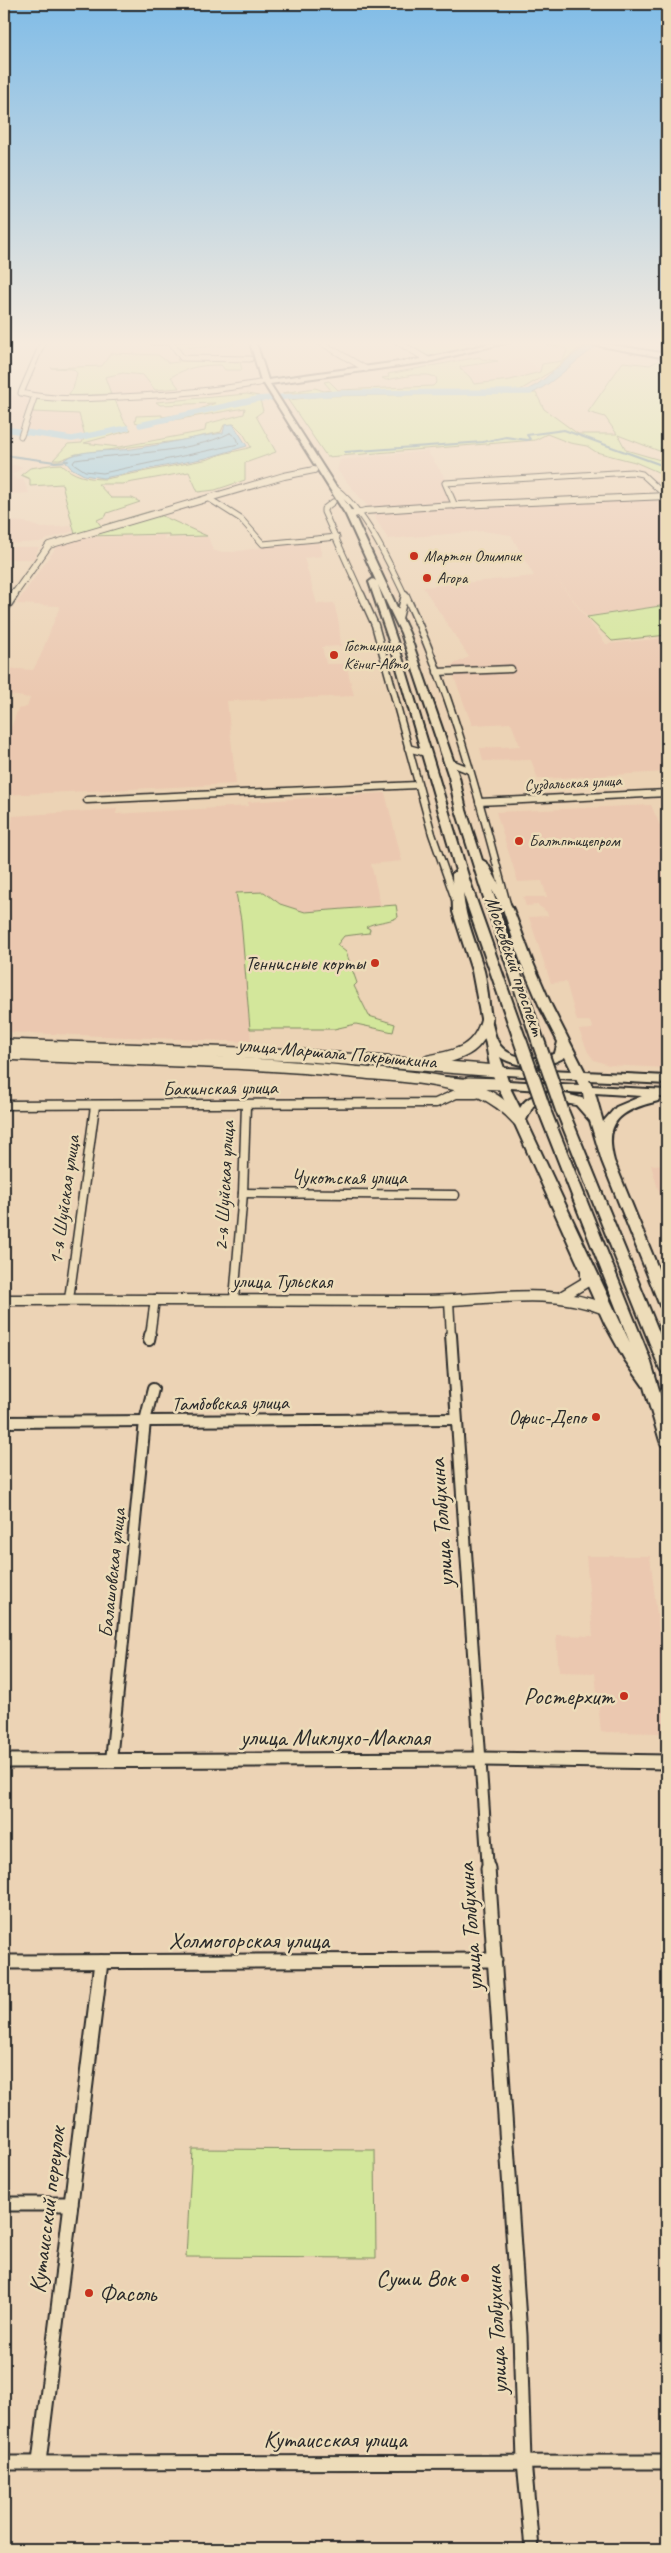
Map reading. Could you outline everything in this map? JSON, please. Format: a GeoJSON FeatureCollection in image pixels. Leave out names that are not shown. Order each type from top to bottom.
{"type":"FeatureCollection","features":[{"type":"Feature","properties":{"kind":"main road","name":"Московский проспект"},"geometry":{"type":"LineString","coordinates":[[309,461],[333,502],[382,603],[456,853],[545,1112],[633,1332],[653,1389],[667,1441]]}},
{"type":"Feature","properties":{"kind":"main road","name":"Московский проспект"},"geometry":{"type":"LineString","coordinates":[[315,461],[354,514],[415,658],[449,762],[472,847],[562,1110],[596,1201],[638,1295],[667,1369]]}},
{"type":"Feature","properties":{"kind":"main road"},"geometry":{"type":"LineString","coordinates":[[382,603],[394,606]]}},
{"type":"Feature","properties":{"kind":"main road"},"geometry":{"type":"LineString","coordinates":[[398,658],[408,661],[415,658]]}},
{"type":"Feature","properties":{"kind":"main road"},"geometry":{"type":"LineString","coordinates":[[472,847],[494,881],[508,909],[527,964],[546,1007],[588,1090],[604,1147],[666,1302]]}},
{"type":"Feature","properties":{"kind":"main road"},"geometry":{"type":"LineString","coordinates":[[456,853],[459,912],[478,971],[497,1071],[605,1309],[630,1357],[653,1389]]}},
{"type":"Feature","properties":{"kind":"main road"},"geometry":{"type":"LineString","coordinates":[[400,1064],[445,1058],[468,1050],[482,1037],[488,1016]]}},
{"type":"Feature","properties":{"kind":"main road"},"geometry":{"type":"LineString","coordinates":[[491,1040],[500,1052],[510,1058],[542,1061],[552,1060],[561,1055],[564,1040]]}},
{"type":"Feature","properties":{"kind":"main road"},"geometry":{"type":"LineString","coordinates":[[564,1040],[585,1063],[593,1068],[649,1079]]}},
{"type":"Feature","properties":{"kind":"main road","name":"улица Маршала Покрышкина"},"geometry":{"type":"LineString","coordinates":[[4,1045],[282,1054],[497,1071],[667,1080]]}},
{"type":"Feature","properties":{"kind":"main road","name":"улица Маршала Покрышкина"},"geometry":{"type":"LineString","coordinates":[[4,1054],[254,1063],[421,1080],[667,1096]]}},
{"type":"Feature","properties":{"kind":"main road"},"geometry":{"type":"LineString","coordinates":[[421,1080],[468,1088],[504,1106],[519,1120]]}},
{"type":"Feature","properties":{"kind":"main road"},"geometry":{"type":"LineString","coordinates":[[604,1147],[606,1129],[617,1112],[641,1100],[667,1096]]}},
{"type":"Feature","properties":{"kind":"main road"},"geometry":{"type":"LineString","coordinates":[[519,1120],[523,1109],[530,1101],[555,1098],[581,1103],[598,1125]]}},
{"type":"Feature","properties":{"kind":"street"},"geometry":{"type":"LineString","coordinates":[[4,610],[49,545],[284,476],[314,470]]}},
{"type":"Feature","properties":{"kind":"street"},"geometry":{"type":"LineString","coordinates":[[455,506],[445,483],[606,473],[639,473],[667,497]]}},
{"type":"Feature","properties":{"kind":"street"},"geometry":{"type":"LineString","coordinates":[[354,514],[455,506],[667,497]]}},
{"type":"Feature","properties":{"kind":"street"},"geometry":{"type":"LineString","coordinates":[[208,498],[241,519],[263,544],[337,537]]}},
{"type":"Feature","properties":{"kind":"street","name":"Московский проспект"},"geometry":{"type":"LineString","coordinates":[[333,502],[324,509],[368,607],[384,654],[432,834],[459,912]]}},
{"type":"Feature","properties":{"kind":"street","name":"Московский проспект"},"geometry":{"type":"LineString","coordinates":[[354,514],[381,550],[405,595],[437,672],[483,814],[508,909]]}},
{"type":"Feature","properties":{"kind":"street"},"geometry":{"type":"LineString","coordinates":[[399,618],[405,595]]}},
{"type":"Feature","properties":{"kind":"street"},"geometry":{"type":"LineString","coordinates":[[368,607],[382,603]]}},
{"type":"Feature","properties":{"kind":"street"},"geometry":{"type":"LineString","coordinates":[[384,654],[394,644]]}},
{"type":"Feature","properties":{"kind":"street"},"geometry":{"type":"LineString","coordinates":[[437,672],[511,669]]}},
{"type":"Feature","properties":{"kind":"street"},"geometry":{"type":"LineString","coordinates":[[408,748],[426,754]]}},
{"type":"Feature","properties":{"kind":"street"},"geometry":{"type":"LineString","coordinates":[[449,762],[469,770]]}},
{"type":"Feature","properties":{"kind":"street"},"geometry":{"type":"LineString","coordinates":[[87,800],[418,785]]}},
{"type":"Feature","properties":{"kind":"street","name":"Суздальская улица"},"geometry":{"type":"LineString","coordinates":[[479,802],[667,793]]}},
{"type":"Feature","properties":{"kind":"street","name":"Бакинская улица"},"geometry":{"type":"LineString","coordinates":[[4,1106],[436,1103],[460,1093],[491,1098]]}},
{"type":"Feature","properties":{"kind":"street","name":"2-я Шуйская улица"},"geometry":{"type":"LineString","coordinates":[[234,1299],[243,1194],[246,1105]]}},
{"type":"Feature","properties":{"kind":"street","name":"1-я Шуйская улица"},"geometry":{"type":"LineString","coordinates":[[68,1299],[95,1106]]}},
{"type":"Feature","properties":{"kind":"street","name":"Чукотская улица"},"geometry":{"type":"LineString","coordinates":[[243,1194],[455,1195]]}},
{"type":"Feature","properties":{"kind":"street"},"geometry":{"type":"LineString","coordinates":[[561,1297],[586,1282],[586,1267]]}},
{"type":"Feature","properties":{"kind":"street"},"geometry":{"type":"LineString","coordinates":[[561,1297],[589,1302],[605,1309]]}},
{"type":"Feature","properties":{"kind":"street","name":"улица Тульская"},"geometry":{"type":"LineString","coordinates":[[4,1300],[234,1299],[449,1301],[561,1297]]}},
{"type":"Feature","properties":{"kind":"street"},"geometry":{"type":"LineString","coordinates":[[149,1340],[155,1299]]}},
{"type":"Feature","properties":{"kind":"street","name":"улица Толбухина"},"geometry":{"type":"LineString","coordinates":[[449,1301],[520,2335],[524,2461],[532,2549]]}},
{"type":"Feature","properties":{"kind":"street","name":"Балашовская улица"},"geometry":{"type":"LineString","coordinates":[[111,1761],[145,1421],[153,1389]]}},
{"type":"Feature","properties":{"kind":"street","name":"Тамбовская улица"},"geometry":{"type":"LineString","coordinates":[[4,1422],[456,1419]]}},
{"type":"Feature","properties":{"kind":"street","name":"улица Миклухо-Маклая"},"geometry":{"type":"LineString","coordinates":[[4,1761],[481,1759],[667,1762]]}},
{"type":"Feature","properties":{"kind":"street","name":"Холмогорская улица"},"geometry":{"type":"LineString","coordinates":[[4,1962],[495,1960]]}},
{"type":"Feature","properties":{"kind":"street","name":"Кутаисский переулок"},"geometry":{"type":"LineString","coordinates":[[39,2462],[101,1962]]}},
{"type":"Feature","properties":{"kind":"street"},"geometry":{"type":"LineString","coordinates":[[4,2204],[71,2204]]}},
{"type":"Feature","properties":{"kind":"street","name":"Кутаисская улица"},"geometry":{"type":"LineString","coordinates":[[4,2463],[667,2462]]}},
{"type":"Feature","properties":{"kind":"shaded area"},"geometry":{"type":"Polygon","coordinates":[[[340,461],[434,461],[450,485],[458,504],[484,509],[509,504],[667,496],[667,605],[586,616],[554,575],[606,644],[667,638],[667,772],[538,779],[531,760],[483,761],[480,748],[520,746],[511,723],[472,725],[450,666],[469,657],[423,587],[534,576],[511,535],[483,531],[388,539],[369,508],[337,470],[340,461]]]}},
{"type":"Feature","properties":{"kind":"shaded area"},"geometry":{"type":"Polygon","coordinates":[[[4,463],[23,467],[12,475],[18,480],[23,479],[29,493],[4,495],[4,463]]]}},
{"type":"Feature","properties":{"kind":"shaded area"},"geometry":{"type":"Polygon","coordinates":[[[4,521],[24,522],[41,528],[71,526],[73,531],[39,542],[4,544],[4,521]]]}},
{"type":"Feature","properties":{"kind":"shaded area"},"geometry":{"type":"Polygon","coordinates":[[[165,535],[164,539],[208,537],[213,550],[219,552],[233,552],[275,545],[320,543],[322,556],[304,558],[317,604],[334,603],[339,624],[341,646],[322,647],[326,664],[346,664],[354,696],[227,701],[236,784],[4,795],[4,746],[18,709],[27,707],[30,698],[4,694],[4,668],[33,670],[60,606],[16,604],[57,546],[79,538],[165,535]]]}},
{"type":"Feature","properties":{"kind":"shaded area"},"geometry":{"type":"Polygon","coordinates":[[[4,547],[39,547],[34,559],[4,559],[4,547]]]}},
{"type":"Feature","properties":{"kind":"shaded area"},"geometry":{"type":"Polygon","coordinates":[[[385,793],[402,861],[371,864],[381,906],[305,912],[280,904],[264,892],[236,894],[241,920],[251,1042],[4,1032],[4,863],[13,816],[117,809],[116,814],[249,806],[248,802],[385,793]]]}},
{"type":"Feature","properties":{"kind":"shaded area"},"geometry":{"type":"Polygon","coordinates":[[[651,805],[667,841],[667,1068],[609,1065],[594,1060],[588,1052],[579,1030],[592,1029],[593,1026],[589,1021],[577,1021],[566,982],[551,983],[529,917],[548,916],[547,912],[538,905],[526,906],[523,897],[547,897],[542,881],[518,882],[496,812],[651,805]]]}},
{"type":"Feature","properties":{"kind":"shaded area"},"geometry":{"type":"Polygon","coordinates":[[[667,1164],[667,1219],[651,1165],[667,1164]]]}},
{"type":"Feature","properties":{"kind":"shaded area"},"geometry":{"type":"Polygon","coordinates":[[[586,1556],[650,1556],[662,1656],[667,1657],[667,1733],[601,1732],[595,1673],[559,1672],[556,1635],[593,1636],[586,1556]]]}},
{"type":"Feature","properties":{"kind":"green space"},"geometry":{"type":"Polygon","coordinates":[[[198,461],[250,461],[245,463],[245,480],[215,490],[198,492],[189,472],[122,484],[98,484],[111,498],[132,498],[140,502],[107,513],[106,516],[97,520],[101,526],[151,511],[207,536],[169,537],[169,534],[88,536],[75,534],[62,484],[30,486],[30,479],[21,475],[30,468],[61,464],[81,476],[105,479],[198,461]]]}},
{"type":"Feature","properties":{"kind":"green space"},"geometry":{"type":"Polygon","coordinates":[[[632,461],[667,462],[667,476],[632,461]]]}},
{"type":"Feature","properties":{"kind":"green space"},"geometry":{"type":"Polygon","coordinates":[[[667,605],[667,635],[612,641],[587,617],[667,605]]]}},
{"type":"Feature","properties":{"kind":"green space"},"geometry":{"type":"Polygon","coordinates":[[[264,892],[280,904],[305,912],[396,905],[398,917],[366,927],[370,929],[369,933],[344,936],[337,945],[346,952],[357,983],[354,986],[369,1016],[395,1024],[393,1032],[356,1024],[334,1029],[250,1029],[241,920],[236,893],[264,892]]]}},
{"type":"Feature","properties":{"kind":"green space"},"geometry":{"type":"Polygon","coordinates":[[[192,2149],[375,2150],[376,2258],[186,2257],[192,2149]]]}},
{"type":"Feature","properties":{"kind":"water"},"geometry":{"type":"Polygon","coordinates":[[[65,461],[190,461],[103,478],[84,475],[71,468],[65,461]]]}},
{"type":"Feature","properties":{"kind":"waterway"},"geometry":{"type":"LineString","coordinates":[[49,461],[66,461]]}},
{"type":"Feature","properties":{"kind":"waterway"},"geometry":{"type":"LineString","coordinates":[[651,461],[667,467]]}},
{"type":"Feature","properties":{"kind":"place","name":"Мартон Олимпик"},"geometry":{"type":"Point","coordinates":[414,556]}},
{"type":"Feature","properties":{"kind":"place","name":"Агора"},"geometry":{"type":"Point","coordinates":[427,578]}},
{"type":"Feature","properties":{"kind":"place","name":"Гостиница Кёниг-Авто"},"geometry":{"type":"Point","coordinates":[334,655]}},
{"type":"Feature","properties":{"kind":"place","name":"Балтптицепром"},"geometry":{"type":"Point","coordinates":[519,841]}},
{"type":"Feature","properties":{"kind":"place","name":"Теннисные корты"},"geometry":{"type":"Point","coordinates":[375,963]}},
{"type":"Feature","properties":{"kind":"place","name":"Офис-Депо"},"geometry":{"type":"Point","coordinates":[596,1417]}},
{"type":"Feature","properties":{"kind":"place","name":"Ростерхит"},"geometry":{"type":"Point","coordinates":[624,1696]}},
{"type":"Feature","properties":{"kind":"place","name":"Суши Вок"},"geometry":{"type":"Point","coordinates":[465,2278]}},
{"type":"Feature","properties":{"kind":"place","name":"Фасоль"},"geometry":{"type":"Point","coordinates":[89,2293]}}]}
